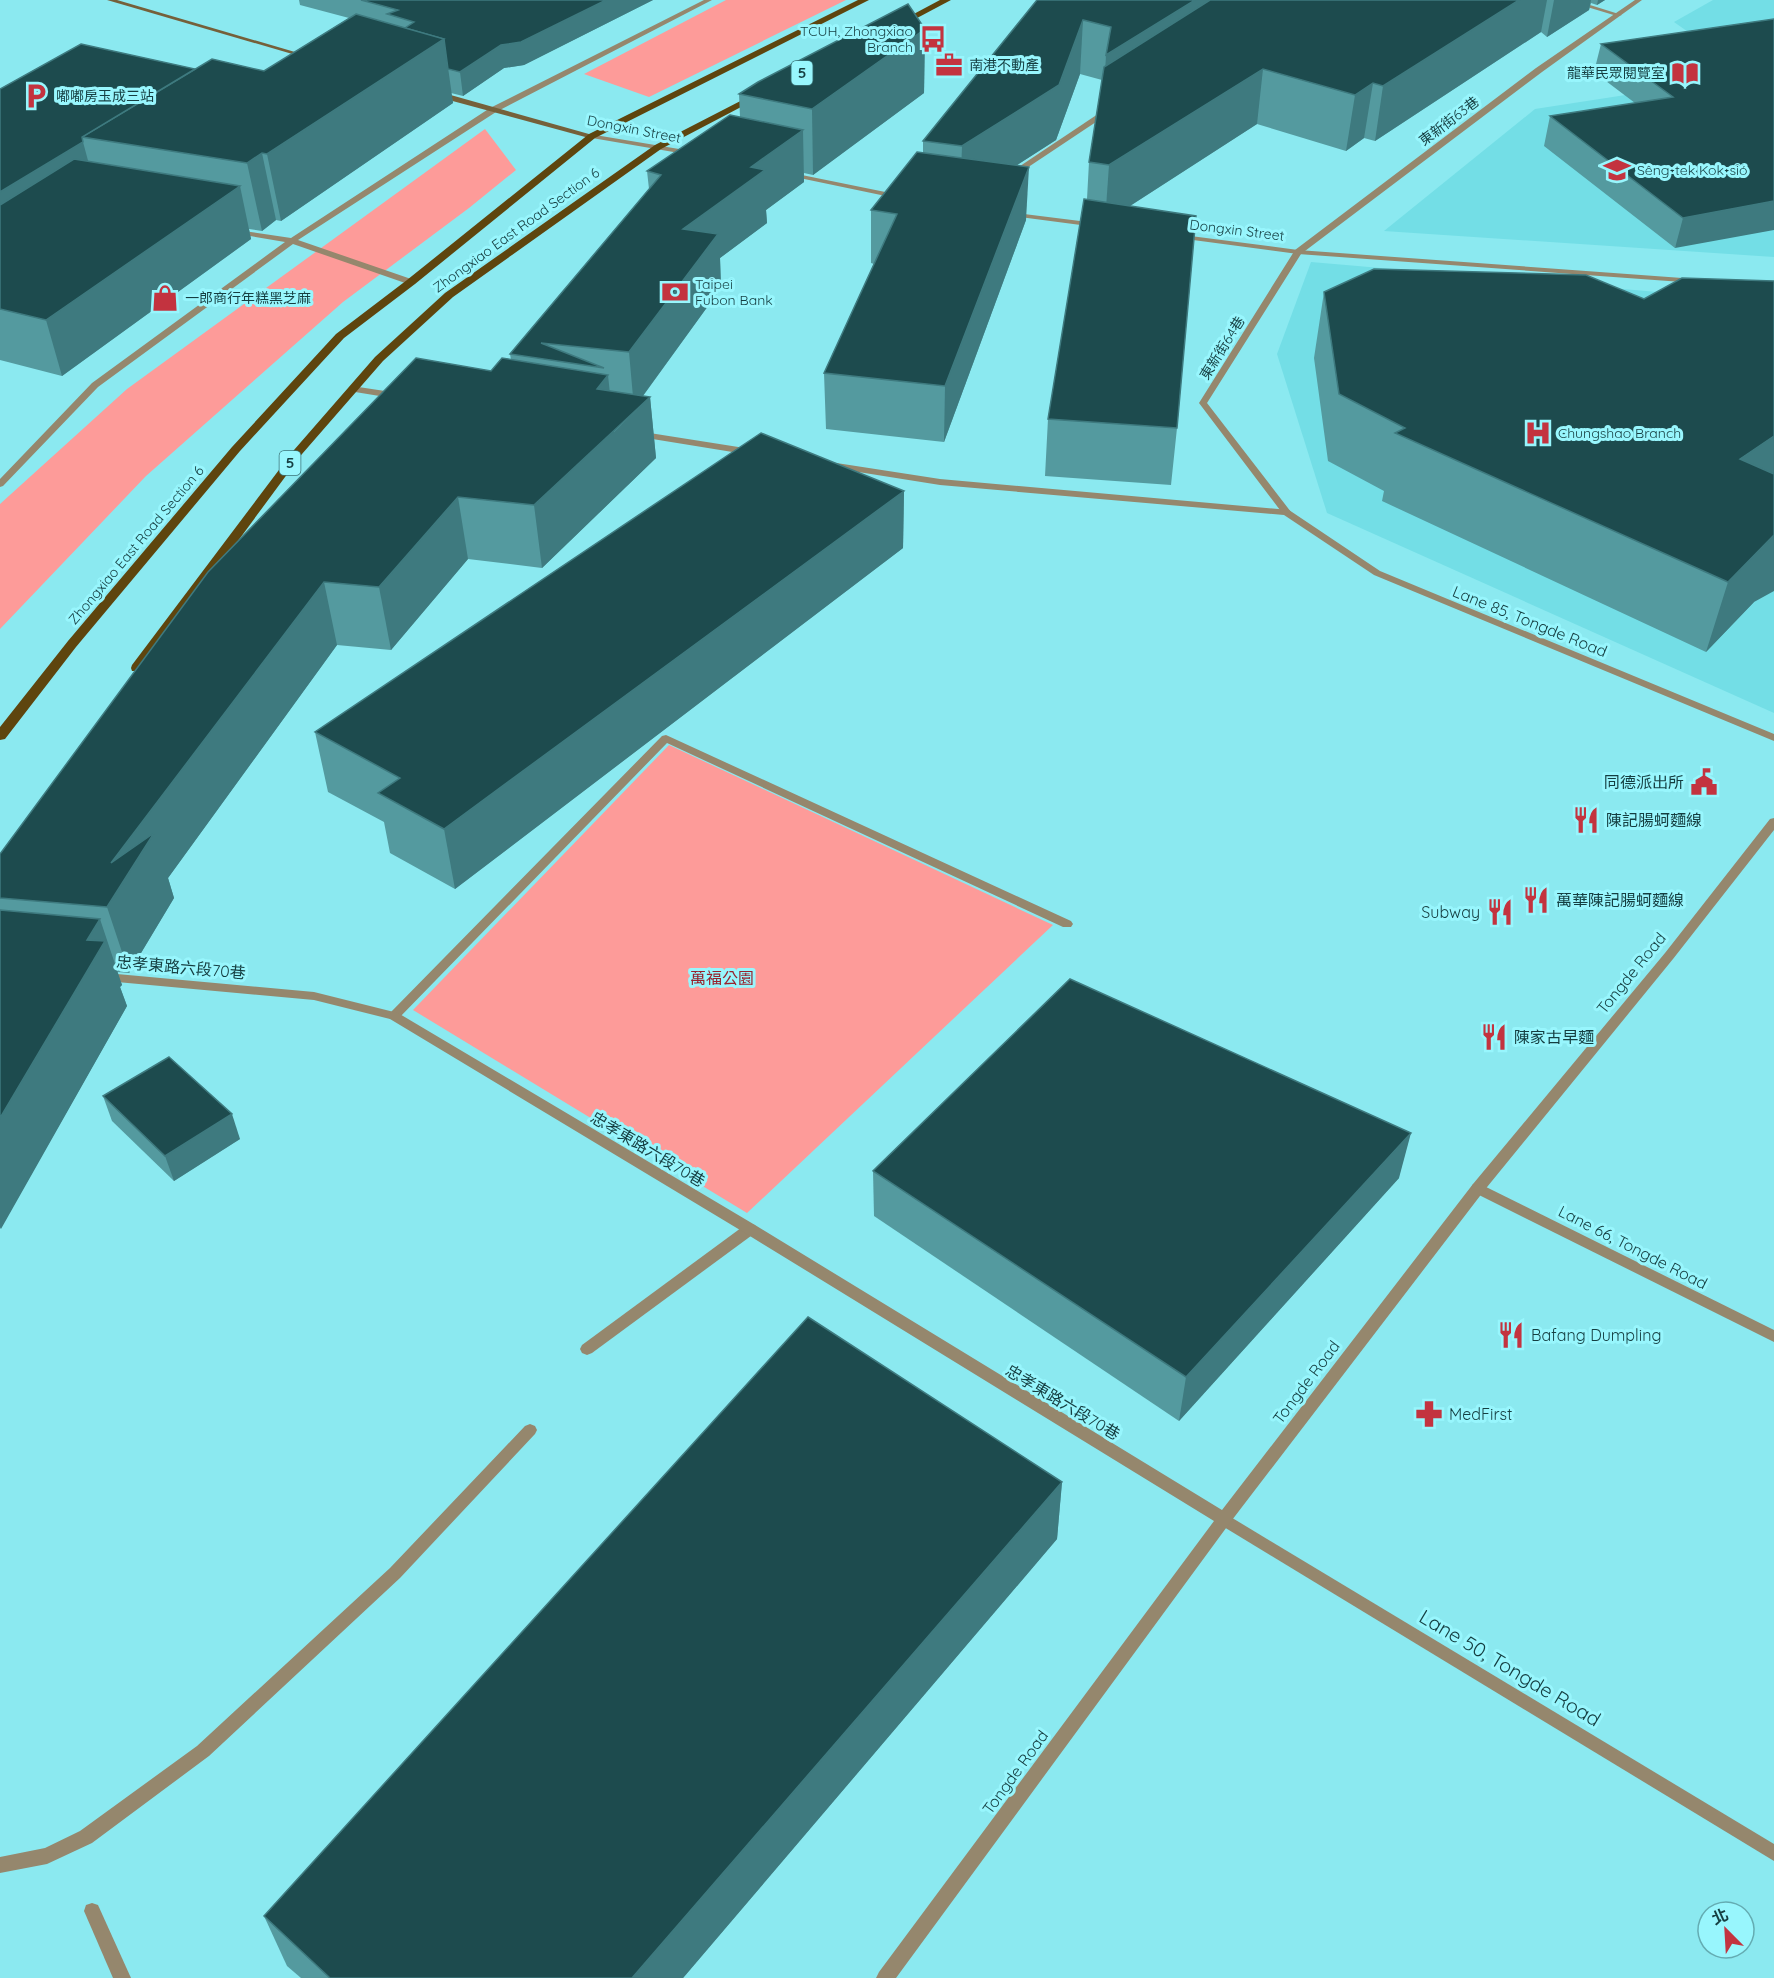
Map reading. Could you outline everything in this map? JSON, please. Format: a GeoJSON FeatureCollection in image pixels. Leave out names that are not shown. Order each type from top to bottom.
{"type":"FeatureCollection","features":[{"type":"Feature","properties":{"kind":"main road"},"geometry":{"type":"LineString","coordinates":[[110,0],[320,60]]}},
{"type":"Feature","properties":{"kind":"main road","name":"Zhongxiao East Road Section 6"},"geometry":{"type":"LineString","coordinates":[[0,736],[72,644],[244,440],[340,336],[411,282],[592,136],[865,0]]}},
{"type":"Feature","properties":{"kind":"main road"},"geometry":{"type":"LineString","coordinates":[[885,31],[947,0]]}},
{"type":"Feature","properties":{"kind":"main road","name":"Zhongxiao East Road Section 6"},"geometry":{"type":"LineString","coordinates":[[131,676],[298,452],[379,359],[449,295],[658,147],[770,89]]}},
{"type":"Feature","properties":{"kind":"main road","name":"Dongxin Street"},"geometry":{"type":"LineString","coordinates":[[423,90],[592,136]]}},
{"type":"Feature","properties":{"kind":"street"},"geometry":{"type":"LineString","coordinates":[[0,484],[95,385],[292,241],[493,110],[710,0]]}},
{"type":"Feature","properties":{"kind":"street"},"geometry":{"type":"LineString","coordinates":[[1567,0],[1619,15]]}},
{"type":"Feature","properties":{"kind":"street","name":"東新街63巷"},"geometry":{"type":"LineString","coordinates":[[1298,252],[1539,70],[1639,0]]}},
{"type":"Feature","properties":{"kind":"street"},"geometry":{"type":"LineString","coordinates":[[1000,181],[1117,105]]}},
{"type":"Feature","properties":{"kind":"street","name":"Dongxin Street"},"geometry":{"type":"LineString","coordinates":[[592,136],[703,156]]}},
{"type":"Feature","properties":{"kind":"street"},"geometry":{"type":"LineString","coordinates":[[785,173],[913,200]]}},
{"type":"Feature","properties":{"kind":"street"},"geometry":{"type":"LineString","coordinates":[[1003,213],[1107,227]]}},
{"type":"Feature","properties":{"kind":"street"},"geometry":{"type":"LineString","coordinates":[[224,229],[292,241],[411,282]]}},
{"type":"Feature","properties":{"kind":"street","name":"Dongxin Street"},"geometry":{"type":"LineString","coordinates":[[1167,235],[1298,252],[1702,281]]}},
{"type":"Feature","properties":{"kind":"street","name":"東新街64巷"},"geometry":{"type":"LineString","coordinates":[[1286,512],[1203,403],[1298,252]]}},
{"type":"Feature","properties":{"kind":"street"},"geometry":{"type":"LineString","coordinates":[[352,389],[412,398]]}},
{"type":"Feature","properties":{"kind":"street"},"geometry":{"type":"LineString","coordinates":[[623,432],[764,454]]}},
{"type":"Feature","properties":{"kind":"street"},"geometry":{"type":"LineString","coordinates":[[823,464],[940,482],[1286,512]]}},
{"type":"Feature","properties":{"kind":"street","name":"Lane 85, Tongde Road"},"geometry":{"type":"LineString","coordinates":[[1286,512],[1377,573],[1774,738]]}},
{"type":"Feature","properties":{"kind":"street"},"geometry":{"type":"LineString","coordinates":[[394,1016],[666,738],[1067,924]]}},
{"type":"Feature","properties":{"kind":"street","name":"Tongde Road"},"geometry":{"type":"LineString","coordinates":[[885,1978],[1224,1519],[1478,1188],[1669,957],[1774,822]]}},
{"type":"Feature","properties":{"kind":"street","name":"忠孝東路六段70巷"},"geometry":{"type":"LineString","coordinates":[[93,976],[314,996],[394,1016],[750,1229],[1224,1519]]}},
{"type":"Feature","properties":{"kind":"street","name":"Lane 66, Tongde Road"},"geometry":{"type":"LineString","coordinates":[[1478,1188],[1774,1336]]}},
{"type":"Feature","properties":{"kind":"street"},"geometry":{"type":"LineString","coordinates":[[587,1349],[750,1229]]}},
{"type":"Feature","properties":{"kind":"street"},"geometry":{"type":"LineString","coordinates":[[0,1865],[47,1856],[86,1837],[203,1751],[395,1573],[530,1430]]}},
{"type":"Feature","properties":{"kind":"street","name":"Lane 50, Tongde Road"},"geometry":{"type":"LineString","coordinates":[[1224,1519],[1774,1853]]}},
{"type":"Feature","properties":{"kind":"street"},"geometry":{"type":"LineString","coordinates":[[92,1911],[122,1978]]}},
{"type":"Feature","properties":{"kind":"shaded area"},"geometry":{"type":"Polygon","coordinates":[[[1713,0],[1774,0],[1774,45],[1718,53],[1674,22],[1713,0]]]}},
{"type":"Feature","properties":{"kind":"shaded area","name":"Sêng-tek Kok-sió"},"geometry":{"type":"Polygon","coordinates":[[[1774,72],[1774,257],[1384,231],[1535,109],[1774,72]]]}},
{"type":"Feature","properties":{"kind":"shaded area","name":"Chungshao Branch"},"geometry":{"type":"Polygon","coordinates":[[[1311,262],[1774,302],[1774,713],[1327,513],[1277,354],[1311,262]]]}},
{"type":"Feature","properties":{"kind":"green space"},"geometry":{"type":"Polygon","coordinates":[[[726,0],[846,0],[649,97],[584,74],[726,0]]]}},
{"type":"Feature","properties":{"kind":"green space"},"geometry":{"type":"Polygon","coordinates":[[[485,129],[516,170],[343,302],[146,476],[0,629],[0,504],[127,389],[485,129]]]}},
{"type":"Feature","properties":{"kind":"green space","name":"萬福公園"},"geometry":{"type":"Polygon","coordinates":[[[669,745],[1053,925],[747,1213],[413,1010],[669,745]]]}},
{"type":"Feature","properties":{"kind":"building"},"geometry":{"type":"Polygon","coordinates":[[[361,0],[606,0],[521,42],[501,45],[460,72],[448,69],[444,39],[405,28],[414,22],[387,14],[398,10],[361,0]]]}},
{"type":"Feature","properties":{"kind":"building"},"geometry":{"type":"Polygon","coordinates":[[[1037,0],[1195,0],[1106,55],[1111,27],[1083,20],[1059,85],[962,146],[923,141],[1037,0]]]}},
{"type":"Feature","properties":{"kind":"building"},"geometry":{"type":"Polygon","coordinates":[[[1210,0],[1519,0],[1383,86],[1373,83],[1355,95],[1263,69],[1109,165],[1089,162],[1104,67],[1210,0]]]}},
{"type":"Feature","properties":{"kind":"building"},"geometry":{"type":"Polygon","coordinates":[[[908,4],[925,29],[812,109],[739,94],[758,82],[908,4]]]}},
{"type":"Feature","properties":{"kind":"building"},"geometry":{"type":"Polygon","coordinates":[[[356,14],[444,39],[267,154],[262,153],[247,163],[82,137],[212,59],[264,71],[356,14]]]}},
{"type":"Feature","properties":{"kind":"building"},"geometry":{"type":"Polygon","coordinates":[[[1774,19],[1774,201],[1683,218],[1550,116],[1673,97],[1601,44],[1774,19]]]}},
{"type":"Feature","properties":{"kind":"building"},"geometry":{"type":"Polygon","coordinates":[[[81,44],[195,69],[82,137],[83,142],[0,192],[0,89],[81,44]]]}},
{"type":"Feature","properties":{"kind":"building"},"geometry":{"type":"Polygon","coordinates":[[[730,115],[803,130],[751,167],[765,170],[683,229],[718,234],[629,352],[541,343],[604,368],[510,354],[661,175],[647,171],[730,115]]]}},
{"type":"Feature","properties":{"kind":"building"},"geometry":{"type":"Polygon","coordinates":[[[917,152],[1029,167],[945,386],[824,373],[897,214],[871,210],[917,152]]]}},
{"type":"Feature","properties":{"kind":"building"},"geometry":{"type":"Polygon","coordinates":[[[74,159],[240,186],[46,320],[0,309],[0,205],[74,159]]]}},
{"type":"Feature","properties":{"kind":"building"},"geometry":{"type":"Polygon","coordinates":[[[1084,199],[1196,216],[1177,428],[1048,419],[1084,199]]]}},
{"type":"Feature","properties":{"kind":"building","name":"Chungshao Branch"},"geometry":{"type":"Polygon","coordinates":[[[1374,269],[1586,275],[1644,299],[1682,278],[1774,281],[1774,436],[1740,459],[1774,474],[1774,535],[1728,582],[1395,433],[1405,428],[1339,394],[1324,292],[1374,269]]]}},
{"type":"Feature","properties":{"kind":"building"},"geometry":{"type":"Polygon","coordinates":[[[416,358],[491,371],[502,358],[608,375],[597,389],[650,397],[534,505],[458,497],[379,587],[324,582],[111,863],[154,833],[107,907],[0,898],[0,854],[208,572],[416,358]]]}},
{"type":"Feature","properties":{"kind":"building"},"geometry":{"type":"Polygon","coordinates":[[[761,433],[904,491],[444,829],[378,793],[400,778],[315,732],[761,433]]]}},
{"type":"Feature","properties":{"kind":"building"},"geometry":{"type":"Polygon","coordinates":[[[0,910],[100,919],[87,940],[105,941],[0,1118],[0,910]]]}},
{"type":"Feature","properties":{"kind":"building"},"geometry":{"type":"Polygon","coordinates":[[[1070,979],[1411,1133],[1186,1377],[873,1171],[1070,979]]]}},
{"type":"Feature","properties":{"kind":"building"},"geometry":{"type":"Polygon","coordinates":[[[169,1057],[232,1114],[165,1156],[103,1096],[169,1057]]]}},
{"type":"Feature","properties":{"kind":"building"},"geometry":{"type":"Polygon","coordinates":[[[808,1317],[1062,1482],[632,1978],[330,1978],[264,1916],[808,1317]]]}},
{"type":"Feature","properties":{"kind":"place","name":"TCUH, Zhongxiao Branch"},"geometry":{"type":"Point","coordinates":[933,39]}},
{"type":"Feature","properties":{"kind":"place","name":"南港不動產"},"geometry":{"type":"Point","coordinates":[949,65]}},
{"type":"Feature","properties":{"kind":"place","name":"龍華民眾閱覽室"},"geometry":{"type":"Point","coordinates":[1685,73]}},
{"type":"Feature","properties":{"kind":"place","name":"嘟嘟房玉成三站"},"geometry":{"type":"Point","coordinates":[36,96]}},
{"type":"Feature","properties":{"kind":"place","name":"Sêng-tek Kok-sió"},"geometry":{"type":"Point","coordinates":[1617,170]}},
{"type":"Feature","properties":{"kind":"place","name":"Taipei Fubon Bank"},"geometry":{"type":"Point","coordinates":[675,292]}},
{"type":"Feature","properties":{"kind":"place","name":"一郎商行年糕黑芝麻"},"geometry":{"type":"Point","coordinates":[165,298]}},
{"type":"Feature","properties":{"kind":"place","name":"Chungshao Branch"},"geometry":{"type":"Point","coordinates":[1538,433]}},
{"type":"Feature","properties":{"kind":"place","name":"同德派出所"},"geometry":{"type":"Point","coordinates":[1704,782]}},
{"type":"Feature","properties":{"kind":"place","name":"陳記腸蚵麵線"},"geometry":{"type":"Point","coordinates":[1586,820]}},
{"type":"Feature","properties":{"kind":"place","name":"萬華陳記腸蚵麵線"},"geometry":{"type":"Point","coordinates":[1536,900]}},
{"type":"Feature","properties":{"kind":"place","name":"Subway"},"geometry":{"type":"Point","coordinates":[1500,912]}},
{"type":"Feature","properties":{"kind":"place","name":"陳家古早麵"},"geometry":{"type":"Point","coordinates":[1494,1037]}},
{"type":"Feature","properties":{"kind":"place","name":"Bafang Dumpling"},"geometry":{"type":"Point","coordinates":[1511,1335]}},
{"type":"Feature","properties":{"kind":"place","name":"MedFirst"},"geometry":{"type":"Point","coordinates":[1429,1414]}}]}
